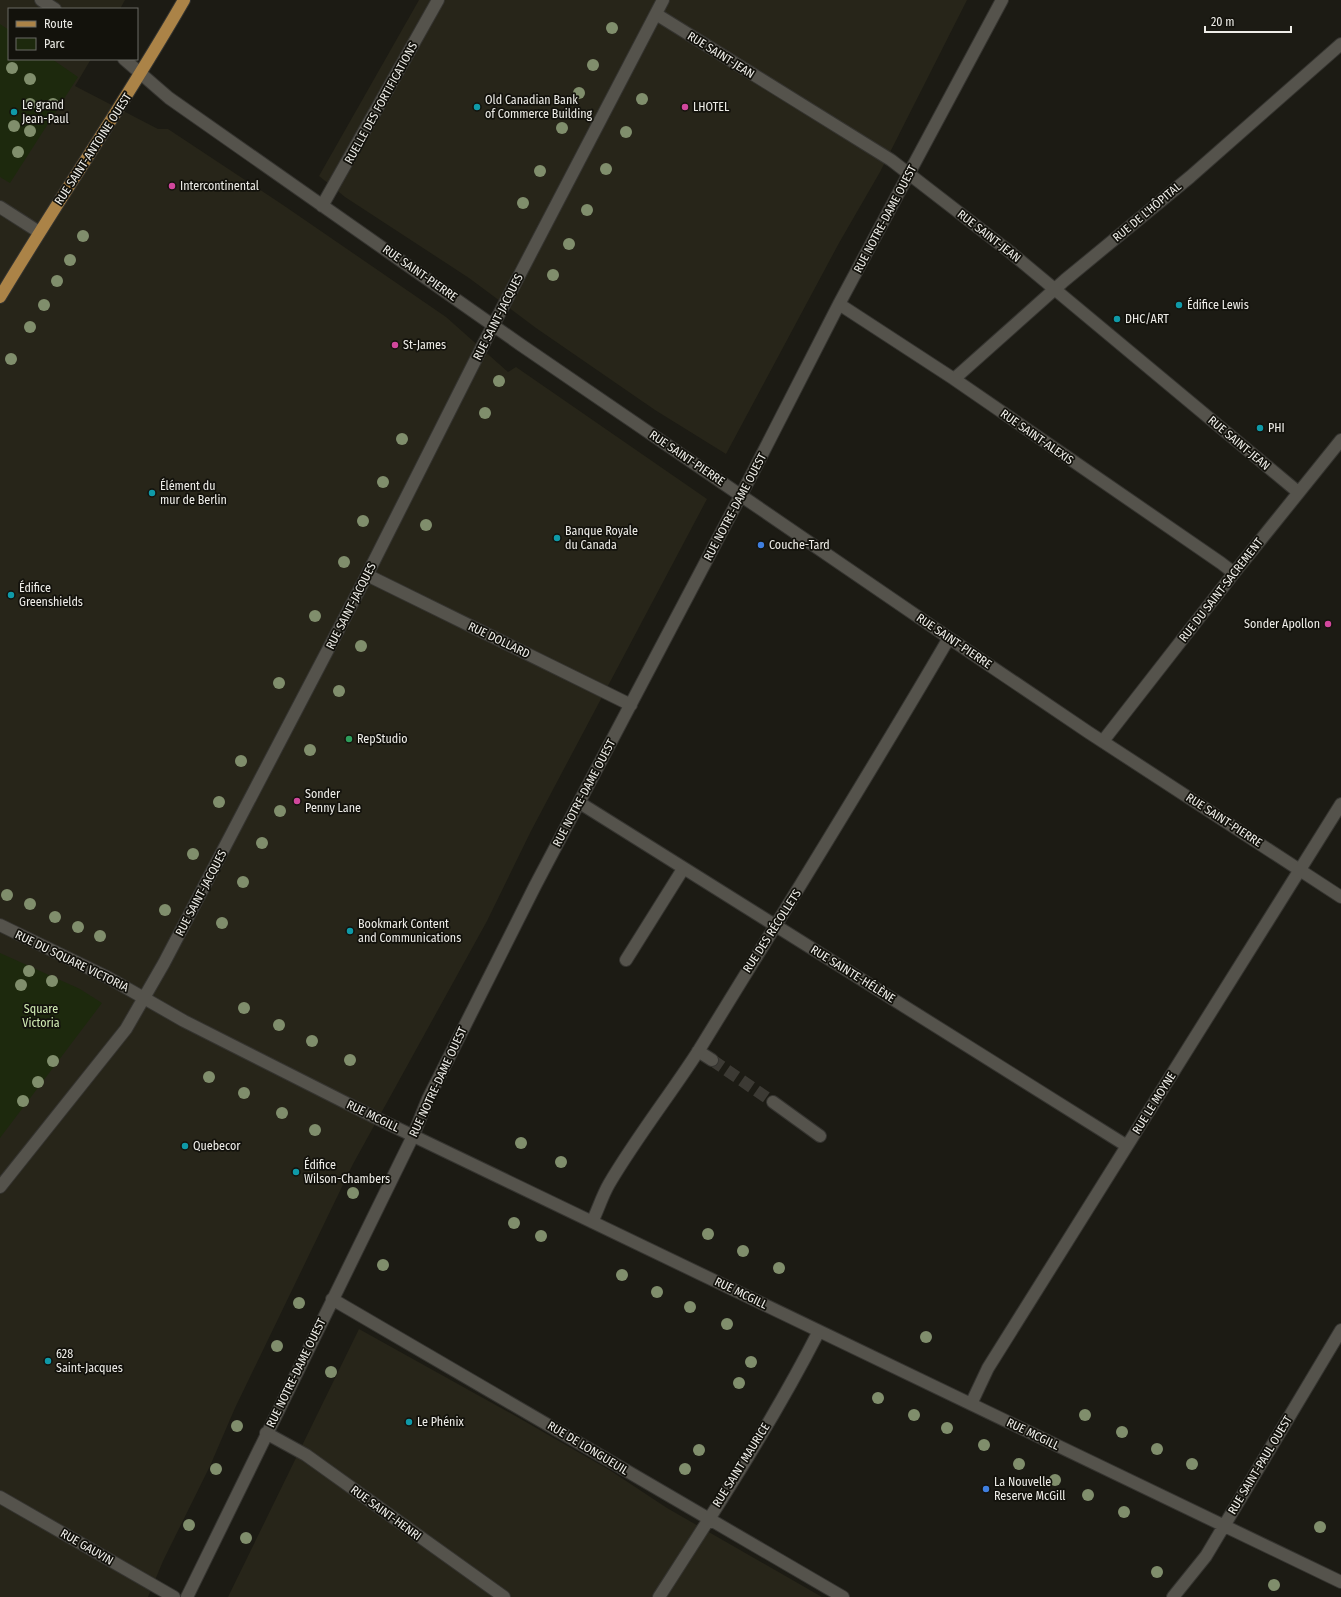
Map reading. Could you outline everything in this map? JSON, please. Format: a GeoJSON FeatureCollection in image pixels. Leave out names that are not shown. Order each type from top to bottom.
{"type":"FeatureCollection","features":[{"type":"Feature","properties":{"kind":"main road","name":"RUE SAINT-ANTOINE OUEST"},"geometry":{"type":"LineString","coordinates":[[0,297],[39,232],[141,74],[184,0]]}},
{"type":"Feature","properties":{"kind":"street"},"geometry":{"type":"LineString","coordinates":[[41,0],[53,8]]}},
{"type":"Feature","properties":{"kind":"street","name":"RUELLE DES FORTIFICATIONS"},"geometry":{"type":"LineString","coordinates":[[322,206],[438,0]]}},
{"type":"Feature","properties":{"kind":"street","name":"RUE SAINT-JACQUES"},"geometry":{"type":"LineString","coordinates":[[0,1188],[126,1028],[164,963],[368,575],[494,326],[663,0]]}},
{"type":"Feature","properties":{"kind":"street","name":"RUE NOTRE-DAME OUEST"},"geometry":{"type":"LineString","coordinates":[[187,1597],[266,1433],[413,1136],[442,1070],[535,886],[741,495],[839,304],[1002,0]]}},
{"type":"Feature","properties":{"kind":"street","name":"RUE SAINT-JEAN"},"geometry":{"type":"LineString","coordinates":[[656,14],[891,160],[908,175],[1010,252],[1298,492]]}},
{"type":"Feature","properties":{"kind":"street","name":"RUE DE L'HÔPITAL"},"geometry":{"type":"LineString","coordinates":[[954,379],[1055,290],[1190,177],[1341,44]]}},
{"type":"Feature","properties":{"kind":"street","name":"RUE SAINT-PIERRE"},"geometry":{"type":"LineString","coordinates":[[125,60],[169,98],[494,326],[949,638],[1341,897]]}},
{"type":"Feature","properties":{"kind":"street"},"geometry":{"type":"LineString","coordinates":[[0,207],[39,232]]}},
{"type":"Feature","properties":{"kind":"street","name":"RUE SAINT-ALEXIS"},"geometry":{"type":"LineString","coordinates":[[839,304],[954,379],[1234,573]]}},
{"type":"Feature","properties":{"kind":"street","name":"RUE DU SAINT-SACREMENT"},"geometry":{"type":"LineString","coordinates":[[1103,741],[1298,492],[1341,440]]}},
{"type":"Feature","properties":{"kind":"street","name":"RUE DOLLARD"},"geometry":{"type":"LineString","coordinates":[[368,575],[631,705]]}},
{"type":"Feature","properties":{"kind":"street","name":"RUE DES RÉCOLLETS"},"geometry":{"type":"LineString","coordinates":[[592,1222],[608,1186],[698,1051],[877,762],[949,638]]}},
{"type":"Feature","properties":{"kind":"street","name":"RUE SAINTE-HÉLÈNE"},"geometry":{"type":"LineString","coordinates":[[580,803],[1127,1146]]}},
{"type":"Feature","properties":{"kind":"street","name":"RUE LE MOYNE"},"geometry":{"type":"LineString","coordinates":[[971,1404],[988,1368],[1341,804]]}},
{"type":"Feature","properties":{"kind":"street"},"geometry":{"type":"LineString","coordinates":[[626,960],[683,869]]}},
{"type":"Feature","properties":{"kind":"street","name":"RUE DU SQUARE VICTORIA"},"geometry":{"type":"LineString","coordinates":[[0,925],[109,978],[144,997]]}},
{"type":"Feature","properties":{"kind":"street","name":"RUE MCGILL"},"geometry":{"type":"LineString","coordinates":[[144,997],[184,1021],[413,1136],[1341,1582]]}},
{"type":"Feature","properties":{"kind":"street"},"geometry":{"type":"LineString","coordinates":[[698,1051],[712,1060]]}},
{"type":"Feature","properties":{"kind":"street"},"geometry":{"type":"LineString","coordinates":[[773,1102],[820,1136]]}},
{"type":"Feature","properties":{"kind":"street","name":"RUE DE LONGUEUIL"},"geometry":{"type":"LineString","coordinates":[[332,1299],[522,1408],[675,1500],[709,1518],[843,1597]]}},
{"type":"Feature","properties":{"kind":"street","name":"RUE SAINT-PAUL OUEST"},"geometry":{"type":"LineString","coordinates":[[1174,1597],[1199,1567],[1341,1330]]}},
{"type":"Feature","properties":{"kind":"street","name":"RUE SAINT MAURICE"},"geometry":{"type":"LineString","coordinates":[[659,1597],[759,1437],[804,1361],[819,1331]]}},
{"type":"Feature","properties":{"kind":"street","name":"RUE SAINT-HENRI"},"geometry":{"type":"LineString","coordinates":[[266,1433],[306,1455],[504,1597]]}},
{"type":"Feature","properties":{"kind":"street","name":"RUE GAUVIN"},"geometry":{"type":"LineString","coordinates":[[0,1497],[174,1597]]}},
{"type":"Feature","properties":{"kind":"shaded area"},"geometry":{"type":"Polygon","coordinates":[[[0,0],[125,0],[121,8],[8,8],[8,60],[90,60],[75,86],[158,129],[168,129],[283,205],[446,317],[508,372],[516,367],[707,499],[531,831],[487,921],[353,1164],[235,1408],[210,1466],[163,1561],[148,1597],[0,1597],[0,0]]]}},
{"type":"Feature","properties":{"kind":"shaded area"},"geometry":{"type":"Polygon","coordinates":[[[419,0],[967,0],[880,172],[839,243],[726,454],[655,410],[536,328],[469,278],[345,197],[319,176],[419,0]]]}},
{"type":"Feature","properties":{"kind":"shaded area"},"geometry":{"type":"Polygon","coordinates":[[[359,1329],[611,1471],[667,1508],[822,1597],[228,1597],[359,1329]]]}},
{"type":"Feature","properties":{"kind":"green space"},"geometry":{"type":"Polygon","coordinates":[[[0,24],[8,29],[8,60],[53,60],[78,77],[10,183],[0,177],[0,24]]]}},
{"type":"Feature","properties":{"kind":"green space","name":"Square Victoria"},"geometry":{"type":"Polygon","coordinates":[[[0,953],[80,989],[102,1003],[0,1138],[0,953]]]}},
{"type":"Feature","properties":{"kind":"tunnel"},"geometry":{"type":"LineString","coordinates":[[712,1060],[773,1102]]}},
{"type":"Feature","properties":{"kind":"place","name":"Old Canadian Bank of Commerce Building"},"geometry":{"type":"Point","coordinates":[477,107]}},
{"type":"Feature","properties":{"kind":"place","name":"LHOTEL"},"geometry":{"type":"Point","coordinates":[685,107]}},
{"type":"Feature","properties":{"kind":"place","name":"Le grand Jean-Paul"},"geometry":{"type":"Point","coordinates":[14,112]}},
{"type":"Feature","properties":{"kind":"place","name":"Intercontinental"},"geometry":{"type":"Point","coordinates":[172,186]}},
{"type":"Feature","properties":{"kind":"place","name":"Édifice Lewis"},"geometry":{"type":"Point","coordinates":[1179,305]}},
{"type":"Feature","properties":{"kind":"place","name":"DHC/ART"},"geometry":{"type":"Point","coordinates":[1117,319]}},
{"type":"Feature","properties":{"kind":"place","name":"St-James"},"geometry":{"type":"Point","coordinates":[395,345]}},
{"type":"Feature","properties":{"kind":"place","name":"PHI"},"geometry":{"type":"Point","coordinates":[1260,428]}},
{"type":"Feature","properties":{"kind":"place","name":"Élément du mur de Berlin"},"geometry":{"type":"Point","coordinates":[152,493]}},
{"type":"Feature","properties":{"kind":"place","name":"Banque Royale du Canada"},"geometry":{"type":"Point","coordinates":[557,538]}},
{"type":"Feature","properties":{"kind":"place","name":"Couche-Tard"},"geometry":{"type":"Point","coordinates":[761,545]}},
{"type":"Feature","properties":{"kind":"place","name":"Édifice Greenshields"},"geometry":{"type":"Point","coordinates":[11,595]}},
{"type":"Feature","properties":{"kind":"place","name":"Sonder Apollon"},"geometry":{"type":"Point","coordinates":[1328,624]}},
{"type":"Feature","properties":{"kind":"place","name":"RepStudio"},"geometry":{"type":"Point","coordinates":[349,739]}},
{"type":"Feature","properties":{"kind":"place","name":"Sonder Penny Lane"},"geometry":{"type":"Point","coordinates":[297,801]}},
{"type":"Feature","properties":{"kind":"place","name":"Bookmark Content and Communications"},"geometry":{"type":"Point","coordinates":[350,931]}},
{"type":"Feature","properties":{"kind":"place","name":"Quebecor"},"geometry":{"type":"Point","coordinates":[185,1146]}},
{"type":"Feature","properties":{"kind":"place","name":"Édifice Wilson-Chambers"},"geometry":{"type":"Point","coordinates":[296,1172]}},
{"type":"Feature","properties":{"kind":"place","name":"628 Saint-Jacques"},"geometry":{"type":"Point","coordinates":[48,1361]}},
{"type":"Feature","properties":{"kind":"place","name":"Le Phénix"},"geometry":{"type":"Point","coordinates":[409,1422]}},
{"type":"Feature","properties":{"kind":"place","name":"La Nouvelle Reserve McGill"},"geometry":{"type":"Point","coordinates":[986,1489]}}]}
